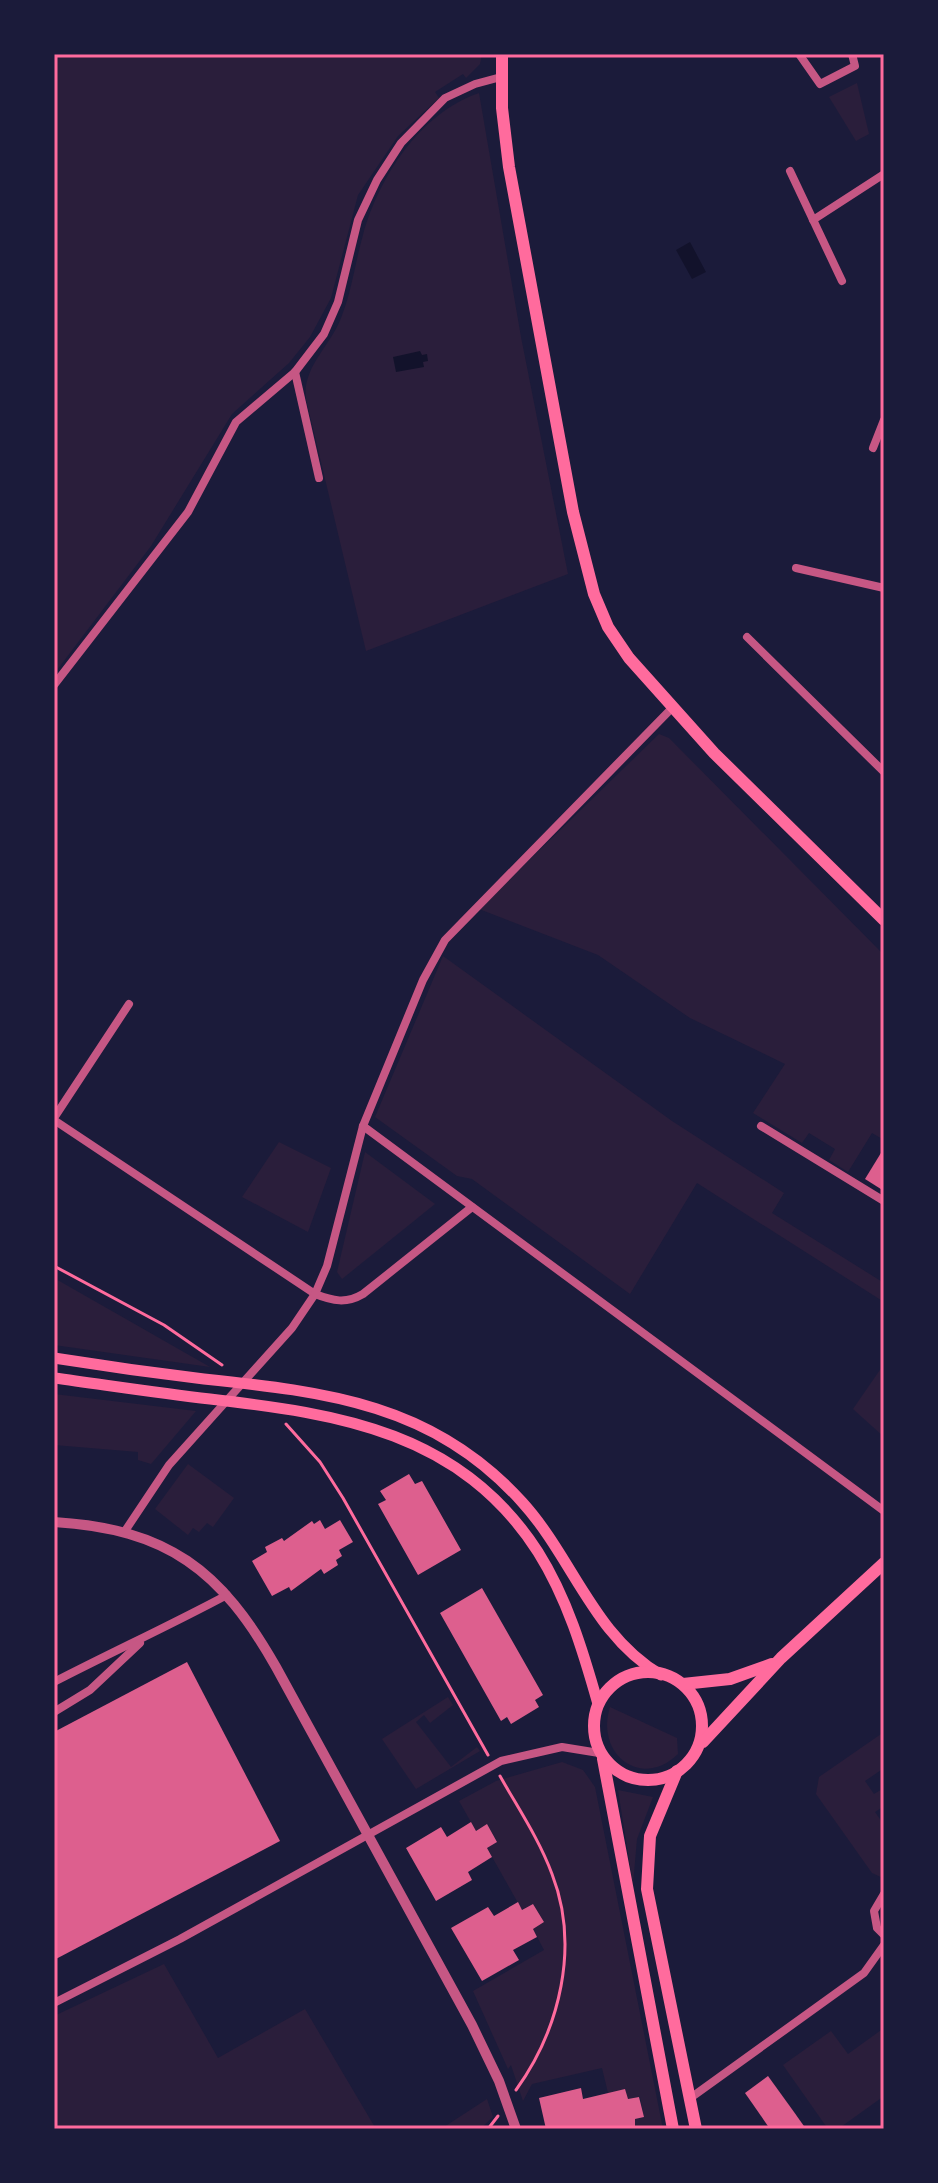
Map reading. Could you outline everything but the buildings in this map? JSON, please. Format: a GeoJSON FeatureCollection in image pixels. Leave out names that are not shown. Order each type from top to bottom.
{"type":"FeatureCollection","features":[{"type":"Feature","properties":{"kind":"main road"},"geometry":{"type":"LineString","coordinates":[[502,54],[501,77],[509,167],[573,512],[594,594],[621,648],[673,707],[726,765],[884,920]]}},
{"type":"Feature","properties":{"kind":"main road"},"geometry":{"type":"LineString","coordinates":[[54,1358],[303,1390],[351,1399],[414,1421],[484,1464],[535,1516],[593,1610],[620,1644],[661,1675],[683,1684],[744,1676],[781,1658]]}},
{"type":"Feature","properties":{"kind":"main road"},"geometry":{"type":"LineString","coordinates":[[54,1378],[300,1409],[362,1424],[426,1449],[476,1482],[500,1504],[537,1551],[557,1586],[598,1704]]}},
{"type":"Feature","properties":{"kind":"main road"},"geometry":{"type":"LineString","coordinates":[[696,2129],[646,1880],[650,1836],[677,1771],[695,1755],[701,1744],[781,1658],[884,1563]]}},
{"type":"Feature","properties":{"kind":"main road"},"geometry":{"type":"LineString","coordinates":[[661,1675],[630,1677],[615,1684],[598,1704],[593,1730],[601,1756],[673,2129]]}},
{"type":"Feature","properties":{"kind":"main road"},"geometry":{"type":"LineString","coordinates":[[683,1684],[702,1711],[704,1728],[701,1744]]}},
{"type":"Feature","properties":{"kind":"main road"},"geometry":{"type":"LineString","coordinates":[[601,1756],[628,1776],[644,1779],[677,1771]]}},
{"type":"Feature","properties":{"kind":"street"},"geometry":{"type":"LineString","coordinates":[[799,54],[820,84],[855,66],[852,54]]}},
{"type":"Feature","properties":{"kind":"street"},"geometry":{"type":"LineString","coordinates":[[54,685],[193,504],[236,422],[295,372],[331,320],[358,220],[394,153],[417,124],[445,98],[475,84],[501,77]]}},
{"type":"Feature","properties":{"kind":"street"},"geometry":{"type":"LineString","coordinates":[[790,171],[842,281]]}},
{"type":"Feature","properties":{"kind":"street"},"geometry":{"type":"LineString","coordinates":[[813,220],[884,174]]}},
{"type":"Feature","properties":{"kind":"street"},"geometry":{"type":"LineString","coordinates":[[295,372],[319,478]]}},
{"type":"Feature","properties":{"kind":"street"},"geometry":{"type":"LineString","coordinates":[[873,448],[884,420]]}},
{"type":"Feature","properties":{"kind":"street"},"geometry":{"type":"LineString","coordinates":[[796,568],[884,588]]}},
{"type":"Feature","properties":{"kind":"street"},"geometry":{"type":"LineString","coordinates":[[747,637],[883,770]]}},
{"type":"Feature","properties":{"kind":"street"},"geometry":{"type":"LineString","coordinates":[[125,1531],[169,1465],[292,1328],[315,1294],[327,1266],[363,1126],[423,980],[453,928],[673,707]]}},
{"type":"Feature","properties":{"kind":"street"},"geometry":{"type":"LineString","coordinates":[[129,1004],[54,1119],[315,1294],[337,1301],[353,1300],[472,1207]]}},
{"type":"Feature","properties":{"kind":"street"},"geometry":{"type":"LineString","coordinates":[[363,1126],[884,1511]]}},
{"type":"Feature","properties":{"kind":"street"},"geometry":{"type":"LineString","coordinates":[[761,1126],[884,1201]]}},
{"type":"Feature","properties":{"kind":"street"},"geometry":{"type":"LineString","coordinates":[[54,1522],[125,1531],[184,1559],[227,1595],[270,1657],[368,1836],[499,2081],[516,2129]]}},
{"type":"Feature","properties":{"kind":"street"},"geometry":{"type":"LineString","coordinates":[[54,1682],[121,1647],[140,1642],[227,1595]]}},
{"type":"Feature","properties":{"kind":"street"},"geometry":{"type":"LineString","coordinates":[[54,1712],[82,1696],[140,1642]]}},
{"type":"Feature","properties":{"kind":"street"},"geometry":{"type":"LineString","coordinates":[[54,2003],[141,1960],[493,1765],[537,1750],[562,1747],[601,1756]]}},
{"type":"Feature","properties":{"kind":"street"},"geometry":{"type":"LineString","coordinates":[[884,1894],[874,1911],[877,1928],[884,1935]]}},
{"type":"Feature","properties":{"kind":"street"},"geometry":{"type":"LineString","coordinates":[[689,2099],[864,1973],[884,1945]]}},
{"type":"Feature","properties":{"kind":"path"},"geometry":{"type":"LineString","coordinates":[[54,1266],[164,1325],[243,1381]]}},
{"type":"Feature","properties":{"kind":"path"},"geometry":{"type":"LineString","coordinates":[[281,1419],[305,1444],[336,1486],[544,1854],[562,1906],[566,1956],[554,2014],[530,2070],[513,2094]]}},
{"type":"Feature","properties":{"kind":"path"},"geometry":{"type":"LineString","coordinates":[[488,2129],[505,2105]]}},
{"type":"Feature","properties":{"kind":"shaded area"},"geometry":{"type":"Polygon","coordinates":[[[54,54],[482,54],[480,64],[466,78],[463,74],[435,92],[439,98],[398,136],[358,195],[331,298],[310,337],[289,363],[232,414],[151,546],[54,674],[54,54]]]}},
{"type":"Feature","properties":{"kind":"shaded area"},"geometry":{"type":"Polygon","coordinates":[[[857,83],[869,134],[856,141],[829,97],[857,83]]]}},
{"type":"Feature","properties":{"kind":"shaded area"},"geometry":{"type":"Polygon","coordinates":[[[479,93],[521,337],[568,574],[366,651],[306,399],[308,377],[341,318],[370,213],[391,170],[421,131],[438,115],[479,93]]]}},
{"type":"Feature","properties":{"kind":"shaded area"},"geometry":{"type":"Polygon","coordinates":[[[690,242],[706,272],[692,279],[676,250],[690,242]]]}},
{"type":"Feature","properties":{"kind":"shaded area"},"geometry":{"type":"Polygon","coordinates":[[[420,351],[422,355],[427,354],[428,361],[423,362],[424,367],[396,372],[393,357],[420,351]]]}},
{"type":"Feature","properties":{"kind":"shaded area"},"geometry":{"type":"Polygon","coordinates":[[[659,734],[669,738],[884,955],[884,1140],[872,1133],[848,1172],[829,1160],[835,1149],[809,1133],[802,1143],[753,1113],[785,1064],[690,1018],[598,955],[479,909],[659,734]]]}},
{"type":"Feature","properties":{"kind":"shaded area"},"geometry":{"type":"Polygon","coordinates":[[[443,956],[672,1121],[784,1193],[772,1213],[884,1283],[884,1302],[697,1183],[630,1294],[472,1179],[457,1176],[375,1117],[443,956]]]}},
{"type":"Feature","properties":{"kind":"shaded area"},"geometry":{"type":"Polygon","coordinates":[[[279,1142],[331,1168],[308,1232],[242,1197],[279,1142]]]}},
{"type":"Feature","properties":{"kind":"shaded area"},"geometry":{"type":"Polygon","coordinates":[[[365,1152],[435,1204],[342,1279],[337,1272],[365,1152]]]}},
{"type":"Feature","properties":{"kind":"shaded area"},"geometry":{"type":"Polygon","coordinates":[[[54,1278],[210,1367],[54,1345],[54,1278]]]}},
{"type":"Feature","properties":{"kind":"shaded area"},"geometry":{"type":"Polygon","coordinates":[[[884,1364],[884,1437],[853,1409],[884,1364]]]}},
{"type":"Feature","properties":{"kind":"shaded area"},"geometry":{"type":"Polygon","coordinates":[[[54,1394],[196,1411],[151,1464],[138,1460],[138,1452],[54,1445],[54,1394]]]}},
{"type":"Feature","properties":{"kind":"shaded area"},"geometry":{"type":"Polygon","coordinates":[[[188,1464],[234,1498],[213,1527],[207,1523],[199,1532],[193,1528],[188,1535],[155,1509],[188,1464]]]}},
{"type":"Feature","properties":{"kind":"shaded area"},"geometry":{"type":"Polygon","coordinates":[[[448,1697],[453,1705],[430,1723],[424,1715],[416,1722],[451,1767],[477,1747],[480,1751],[416,1789],[382,1739],[448,1697]]]}},
{"type":"Feature","properties":{"kind":"shaded area"},"geometry":{"type":"Polygon","coordinates":[[[610,1707],[677,1738],[678,1754],[664,1764],[650,1768],[624,1762],[609,1739],[607,1724],[610,1707]]]}},
{"type":"Feature","properties":{"kind":"shaded area"},"geometry":{"type":"Polygon","coordinates":[[[884,1732],[884,1768],[865,1781],[874,1794],[884,1788],[884,1806],[875,1812],[884,1825],[883,1878],[872,1873],[816,1794],[819,1777],[884,1732]]]}},
{"type":"Feature","properties":{"kind":"shaded area"},"geometry":{"type":"Polygon","coordinates":[[[562,1762],[583,1770],[595,1787],[663,2129],[635,2129],[635,2119],[644,2117],[640,2097],[628,2099],[608,2093],[602,2068],[532,2084],[523,2101],[511,2065],[508,2069],[473,1991],[544,1950],[533,1929],[544,1922],[533,1904],[522,1910],[487,1848],[497,1841],[487,1825],[476,1831],[459,1801],[496,1781],[562,1762]]]}},
{"type":"Feature","properties":{"kind":"shaded area"},"geometry":{"type":"Polygon","coordinates":[[[618,1790],[653,1797],[637,1839],[633,1885],[618,1790]]]}},
{"type":"Feature","properties":{"kind":"shaded area"},"geometry":{"type":"Polygon","coordinates":[[[164,1964],[218,2058],[305,2009],[376,2129],[54,2129],[54,2016],[164,1964]]]}},
{"type":"Feature","properties":{"kind":"shaded area"},"geometry":{"type":"Polygon","coordinates":[[[884,2028],[884,2096],[838,2129],[828,2129],[783,2065],[831,2031],[848,2054],[884,2028]]]}},
{"type":"Feature","properties":{"kind":"shaded area"},"geometry":{"type":"Polygon","coordinates":[[[487,2099],[493,2117],[480,2129],[441,2129],[487,2099]]]}}]}
